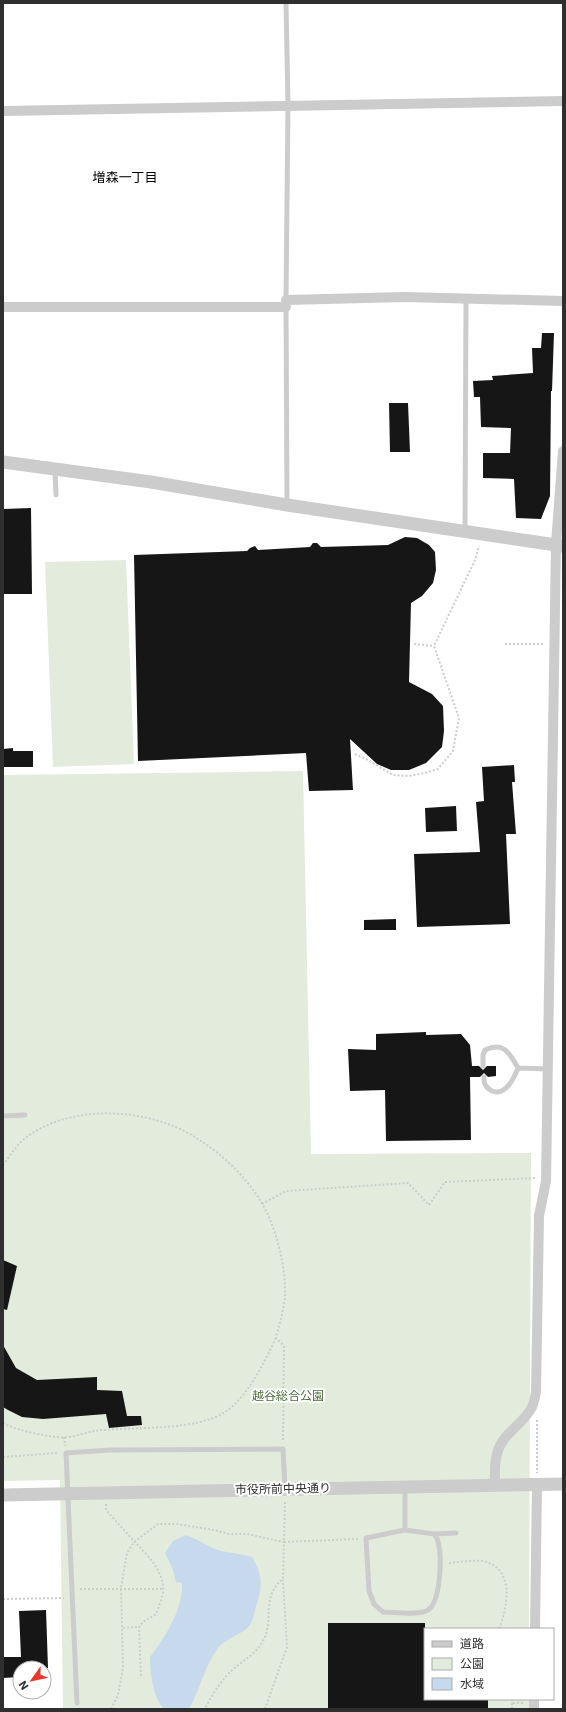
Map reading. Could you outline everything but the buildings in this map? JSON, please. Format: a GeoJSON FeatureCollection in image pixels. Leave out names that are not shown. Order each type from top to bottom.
{"type":"FeatureCollection","features":[{"type":"Feature","properties":{"kind":"street"},"geometry":{"type":"LineString","coordinates":[[3,111],[563,101]]}},
{"type":"Feature","properties":{"kind":"street"},"geometry":{"type":"LineString","coordinates":[[3,307],[286,303],[405,297],[563,301]]}},
{"type":"Feature","properties":{"kind":"street"},"geometry":{"type":"LineString","coordinates":[[495,1485],[497,1453],[500,1445],[505,1437],[528,1414],[533,1405],[536,1392],[539,1216],[546,1178],[555,644],[563,451]]}},
{"type":"Feature","properties":{"kind":"street"},"geometry":{"type":"LineString","coordinates":[[3,462],[151,482],[287,505],[560,545]]}},
{"type":"Feature","properties":{"kind":"street","name":"市役所前中央通り"},"geometry":{"type":"LineString","coordinates":[[3,1495],[563,1484]]}},
{"type":"Feature","properties":{"kind":"street"},"geometry":{"type":"LineString","coordinates":[[532,1485],[535,1628]]}},
{"type":"Feature","properties":{"kind":"lane"},"geometry":{"type":"LineString","coordinates":[[286,3],[288,105],[286,303],[287,505]]}},
{"type":"Feature","properties":{"kind":"lane"},"geometry":{"type":"LineString","coordinates":[[465,531],[466,299]]}},
{"type":"Feature","properties":{"kind":"lane"},"geometry":{"type":"LineString","coordinates":[[54,469],[56,495]]}},
{"type":"Feature","properties":{"kind":"lane"},"geometry":{"type":"LineString","coordinates":[[483,1066],[483,1055],[485,1050],[491,1047],[498,1047],[507,1050],[518,1068]]}},
{"type":"Feature","properties":{"kind":"lane"},"geometry":{"type":"LineString","coordinates":[[518,1068],[548,1069]]}},
{"type":"Feature","properties":{"kind":"lane"},"geometry":{"type":"LineString","coordinates":[[484,1077],[486,1087],[490,1091],[497,1092],[505,1089],[513,1080],[518,1068]]}},
{"type":"Feature","properties":{"kind":"lane"},"geometry":{"type":"LineString","coordinates":[[3,1116],[24,1115]]}},
{"type":"Feature","properties":{"kind":"lane"},"geometry":{"type":"LineString","coordinates":[[78,1703],[76,1616],[73,1597],[74,1561],[66,1453],[111,1450],[284,1449],[285,1489]]}},
{"type":"Feature","properties":{"kind":"lane"},"geometry":{"type":"LineString","coordinates":[[405,1487],[405,1530]]}},
{"type":"Feature","properties":{"kind":"lane"},"geometry":{"type":"LineString","coordinates":[[434,1534],[438,1541],[440,1564],[436,1598],[430,1610],[421,1613],[383,1612],[374,1604],[369,1592],[366,1538],[405,1530],[434,1534],[456,1533]]}},
{"type":"Feature","properties":{"kind":"path"},"geometry":{"type":"LineString","coordinates":[[355,754],[393,775],[408,776],[438,769],[453,751],[459,718],[434,646],[480,549],[480,533]]}},
{"type":"Feature","properties":{"kind":"path"},"geometry":{"type":"LineString","coordinates":[[414,644],[434,646]]}},
{"type":"Feature","properties":{"kind":"path"},"geometry":{"type":"LineString","coordinates":[[505,644],[555,644]]}},
{"type":"Feature","properties":{"kind":"path"},"geometry":{"type":"LineString","coordinates":[[3,1165],[21,1142],[44,1126],[73,1117],[98,1113],[132,1116],[164,1122],[198,1138],[227,1161],[242,1177],[262,1204],[274,1230],[282,1262],[285,1296],[276,1338],[261,1368],[244,1393],[226,1412],[205,1422],[95,1431],[60,1438],[11,1427],[3,1423]]}},
{"type":"Feature","properties":{"kind":"path"},"geometry":{"type":"LineString","coordinates":[[262,1204],[286,1191],[408,1183],[429,1205],[445,1182],[546,1178]]}},
{"type":"Feature","properties":{"kind":"path"},"geometry":{"type":"LineString","coordinates":[[276,1338],[284,1346],[284,1449]]}},
{"type":"Feature","properties":{"kind":"path"},"geometry":{"type":"LineString","coordinates":[[532,1485],[537,1410],[533,1405]]}},
{"type":"Feature","properties":{"kind":"path"},"geometry":{"type":"LineString","coordinates":[[3,1456],[66,1453]]}},
{"type":"Feature","properties":{"kind":"path"},"geometry":{"type":"LineString","coordinates":[[265,1709],[287,1647],[283,1580],[285,1489]]}},
{"type":"Feature","properties":{"kind":"path"},"geometry":{"type":"LineString","coordinates":[[105,1493],[106,1510],[134,1542],[146,1552],[159,1572],[163,1589],[156,1614],[142,1622],[139,1627],[141,1678]]}},
{"type":"Feature","properties":{"kind":"path"},"geometry":{"type":"LineString","coordinates":[[111,1709],[118,1695],[123,1668],[121,1588],[127,1553],[134,1542],[158,1524],[176,1524],[229,1534],[247,1534],[284,1542],[366,1538]]}},
{"type":"Feature","properties":{"kind":"path"},"geometry":{"type":"LineString","coordinates":[[440,1564],[482,1561],[496,1567],[506,1584],[507,1594],[503,1619],[499,1628]]}},
{"type":"Feature","properties":{"kind":"path"},"geometry":{"type":"LineString","coordinates":[[205,1709],[208,1702],[229,1672],[256,1652],[264,1638],[268,1625],[268,1606],[274,1586],[283,1580]]}},
{"type":"Feature","properties":{"kind":"path"},"geometry":{"type":"LineString","coordinates":[[73,1588],[163,1589]]}},
{"type":"Feature","properties":{"kind":"path"},"geometry":{"type":"LineString","coordinates":[[3,1599],[73,1597]]}},
{"type":"Feature","properties":{"kind":"path"},"geometry":{"type":"LineString","coordinates":[[123,1628],[139,1627]]}},
{"type":"Feature","properties":{"kind":"green space"},"geometry":{"type":"Polygon","coordinates":[[[126,560],[134,764],[53,767],[45,562],[126,560]]]}},
{"type":"Feature","properties":{"kind":"green space","name":"越谷総合公園"},"geometry":{"type":"Polygon","coordinates":[[[303,771],[311,1154],[531,1153],[529,1628],[424,1628],[424,1700],[529,1700],[529,1709],[63,1709],[60,1480],[3,1481],[3,775],[303,771]]]}},
{"type":"Feature","properties":{"kind":"water"},"geometry":{"type":"Polygon","coordinates":[[[186,1535],[217,1550],[252,1557],[259,1570],[261,1583],[253,1620],[247,1628],[218,1648],[205,1671],[189,1709],[164,1709],[155,1692],[150,1657],[172,1623],[180,1603],[182,1593],[182,1583],[176,1582],[173,1570],[165,1553],[173,1541],[186,1535]]]}},
{"type":"Feature","properties":{"kind":"district","name":"増森一丁目"},"geometry":{"type":"Point","coordinates":[125,177]}}]}
